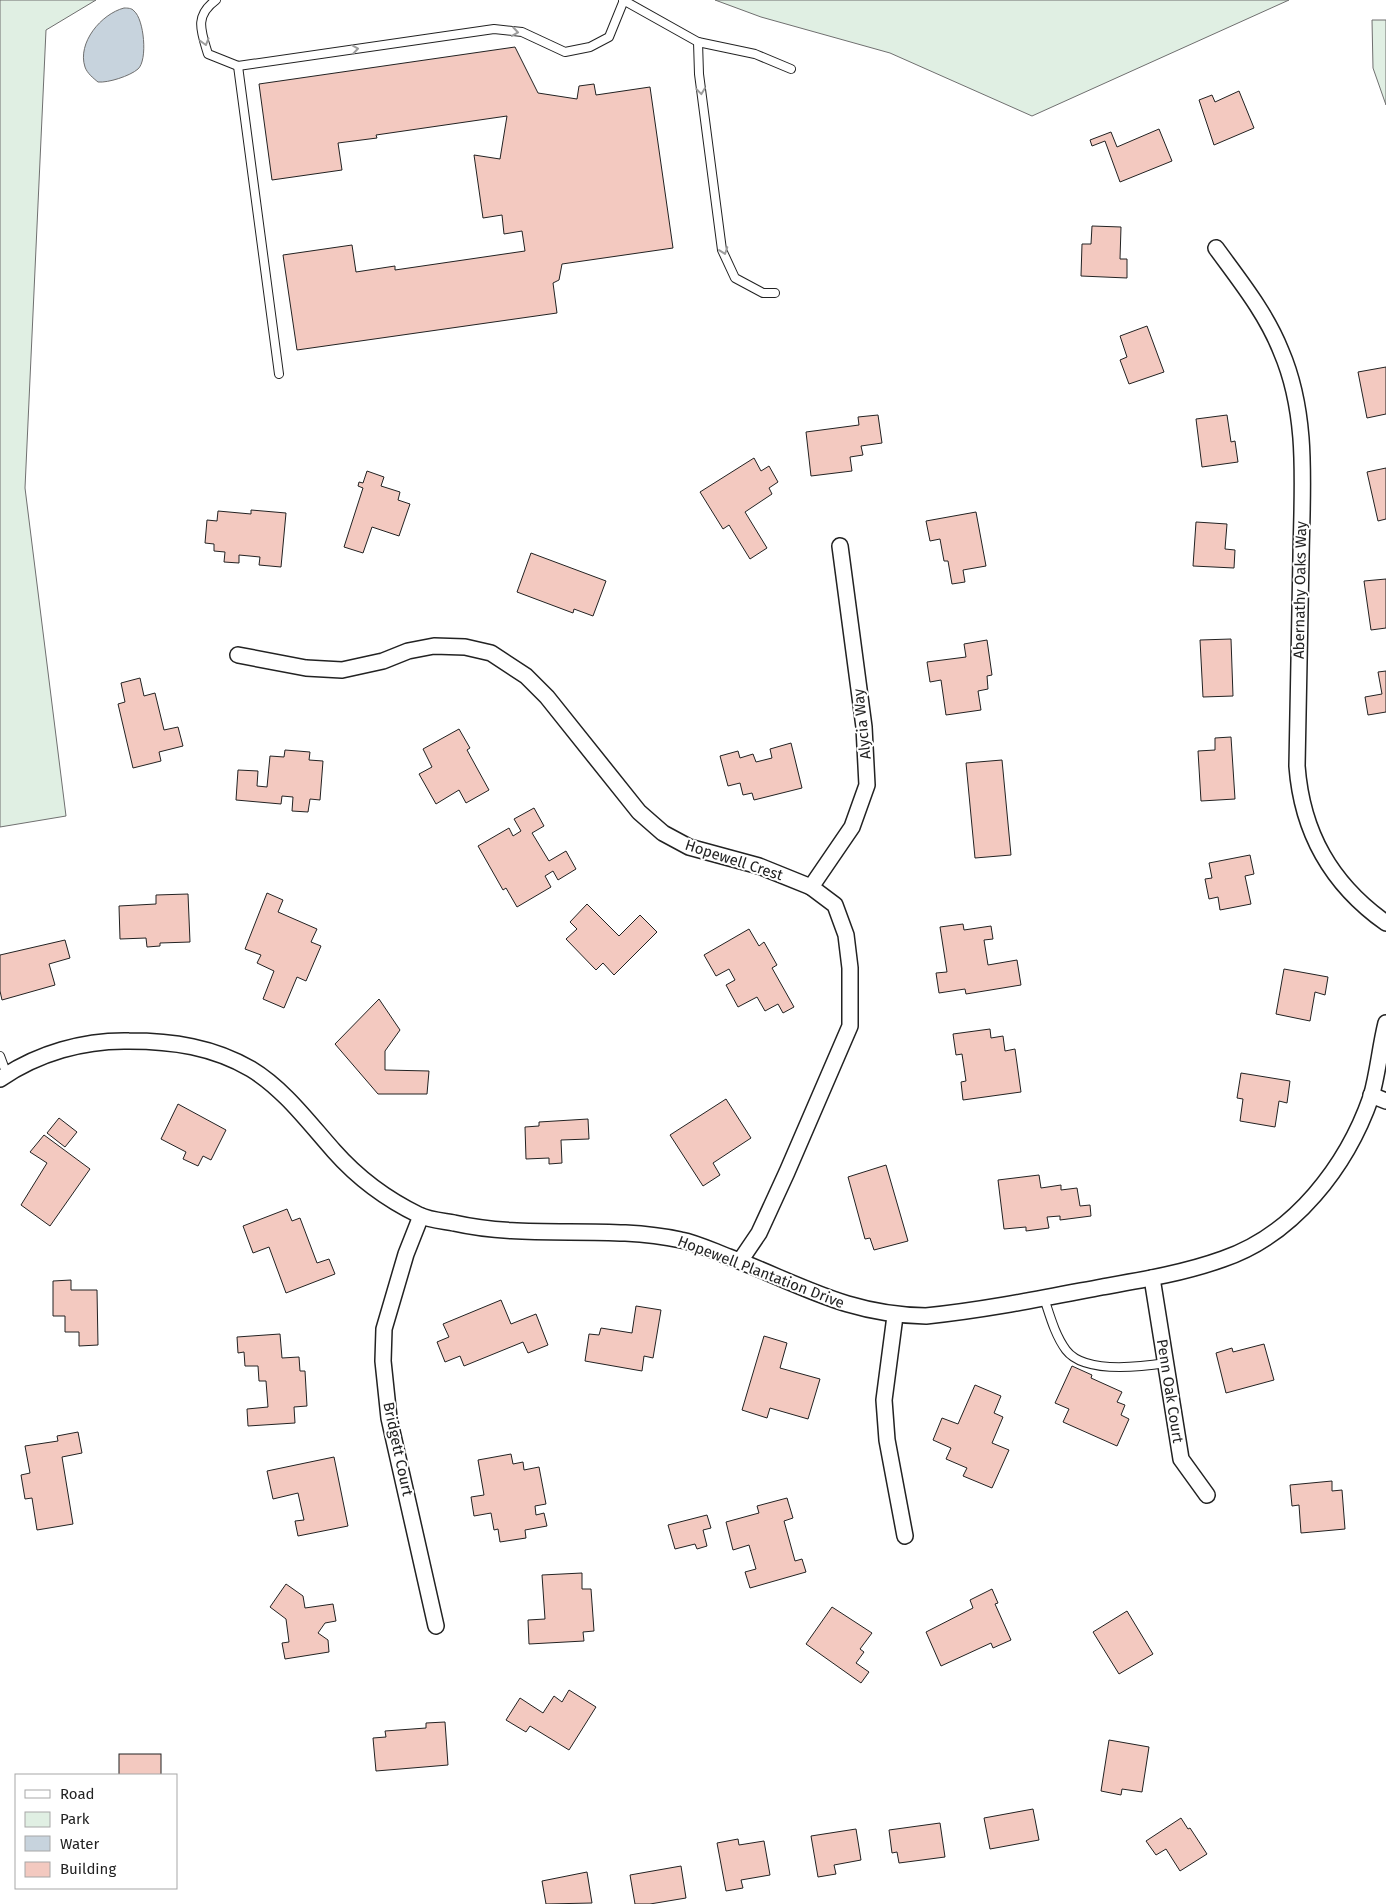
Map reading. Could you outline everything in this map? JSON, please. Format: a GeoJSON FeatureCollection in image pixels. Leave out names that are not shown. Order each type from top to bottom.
{"type":"FeatureCollection","features":[{"type":"Feature","properties":{"kind":"street","name":"Abernathy Oaks Way"},"geometry":{"type":"LineString","coordinates":[[1216,248],[1258,306],[1281,350],[1289,373],[1300,423],[1303,473],[1297,766],[1299,793],[1304,817],[1314,841],[1342,882],[1359,901],[1386,923]]}},
{"type":"Feature","properties":{"kind":"street","name":"Alycia Way"},"geometry":{"type":"LineString","coordinates":[[811,886],[825,870],[852,827],[867,785],[864,727],[840,546]]}},
{"type":"Feature","properties":{"kind":"street","name":"Hopewell Crest"},"geometry":{"type":"LineString","coordinates":[[238,655],[306,668],[342,670],[383,661],[408,651],[434,646],[465,647],[491,652],[526,676],[547,697],[639,812],[663,833],[689,847],[760,866],[811,886],[836,905],[846,935],[850,968],[850,1026],[787,1172],[758,1233],[740,1261]]}},
{"type":"Feature","properties":{"kind":"street","name":"Hopewell Plantation Drive"},"geometry":{"type":"LineString","coordinates":[[3,1077],[57,1051],[86,1044],[115,1041],[157,1041],[192,1045],[224,1056],[253,1070],[271,1085],[337,1154],[370,1185],[421,1216],[467,1226],[517,1232],[610,1231],[683,1240],[740,1261],[842,1304],[895,1316],[949,1314],[1152,1278],[1224,1259],[1255,1244],[1289,1221],[1308,1203],[1339,1162],[1361,1120],[1371,1095],[1386,1023]]}},
{"type":"Feature","properties":{"kind":"street"},"geometry":{"type":"LineString","coordinates":[[1371,1095],[1386,1101]]}},
{"type":"Feature","properties":{"kind":"street","name":"Bridgett Court"},"geometry":{"type":"LineString","coordinates":[[421,1216],[406,1254],[384,1329],[384,1361],[389,1418],[436,1626]]}},
{"type":"Feature","properties":{"kind":"street","name":"Penn Oak Court"},"geometry":{"type":"LineString","coordinates":[[1152,1278],[1181,1459],[1207,1495]]}},
{"type":"Feature","properties":{"kind":"street"},"geometry":{"type":"LineString","coordinates":[[895,1316],[884,1400],[887,1440],[906,1536]]}},
{"type":"Feature","properties":{"kind":"lane"},"geometry":{"type":"LineString","coordinates":[[216,0],[205,8],[200,26],[208,54],[238,66],[494,29],[522,32],[565,52],[590,47],[609,37],[624,0],[698,42],[755,54],[791,69]]}},
{"type":"Feature","properties":{"kind":"lane"},"geometry":{"type":"LineString","coordinates":[[698,42],[699,74],[722,250],[735,278],[762,293],[775,293]]}},
{"type":"Feature","properties":{"kind":"lane"},"geometry":{"type":"LineString","coordinates":[[238,66],[279,374]]}},
{"type":"Feature","properties":{"kind":"lane"},"geometry":{"type":"LineString","coordinates":[[0,1056],[3,1077]]}},
{"type":"Feature","properties":{"kind":"lane"},"geometry":{"type":"LineString","coordinates":[[1044,1298],[1057,1335],[1068,1352],[1080,1362],[1111,1366],[1166,1363]]}},
{"type":"Feature","properties":{"kind":"green space"},"geometry":{"type":"Polygon","coordinates":[[[0,0],[96,0],[46,30],[25,488],[66,816],[0,827],[0,0]]]}},
{"type":"Feature","properties":{"kind":"green space"},"geometry":{"type":"Polygon","coordinates":[[[715,0],[1289,0],[1032,116],[890,53],[761,17],[715,0]]]}},
{"type":"Feature","properties":{"kind":"green space"},"geometry":{"type":"Polygon","coordinates":[[[1372,20],[1386,20],[1386,105],[1373,68],[1372,20]]]}},
{"type":"Feature","properties":{"kind":"water"},"geometry":{"type":"Polygon","coordinates":[[[124,8],[133,10],[140,22],[144,40],[141,64],[134,72],[113,80],[98,82],[85,67],[84,49],[88,39],[99,23],[115,11],[124,8]]]}},
{"type":"Feature","properties":{"kind":"building"},"geometry":{"type":"Polygon","coordinates":[[[515,47],[538,93],[577,99],[579,86],[594,84],[596,95],[650,87],[673,248],[562,264],[559,280],[553,283],[557,313],[297,350],[283,255],[352,245],[356,272],[395,266],[395,270],[525,251],[522,231],[504,234],[502,215],[483,218],[474,155],[500,159],[507,116],[376,135],[377,138],[338,143],[342,170],[272,180],[259,84],[515,47]]]}},
{"type":"Feature","properties":{"kind":"building"},"geometry":{"type":"Polygon","coordinates":[[[1239,91],[1254,128],[1214,145],[1199,100],[1212,95],[1215,102],[1239,91]]]}},
{"type":"Feature","properties":{"kind":"building"},"geometry":{"type":"Polygon","coordinates":[[[1159,129],[1172,161],[1120,182],[1105,141],[1092,146],[1090,140],[1111,132],[1117,147],[1159,129]]]}},
{"type":"Feature","properties":{"kind":"building"},"geometry":{"type":"Polygon","coordinates":[[[1092,226],[1121,227],[1120,259],[1127,259],[1127,278],[1081,276],[1082,244],[1091,244],[1092,226]]]}},
{"type":"Feature","properties":{"kind":"building"},"geometry":{"type":"Polygon","coordinates":[[[1147,326],[1164,372],[1129,384],[1120,360],[1127,357],[1120,336],[1147,326]]]}},
{"type":"Feature","properties":{"kind":"building"},"geometry":{"type":"Polygon","coordinates":[[[1386,367],[1386,414],[1367,418],[1358,372],[1386,367]]]}},
{"type":"Feature","properties":{"kind":"building"},"geometry":{"type":"Polygon","coordinates":[[[878,415],[882,443],[861,446],[863,455],[850,457],[852,471],[811,476],[806,432],[859,425],[858,417],[878,415]]]}},
{"type":"Feature","properties":{"kind":"building"},"geometry":{"type":"Polygon","coordinates":[[[1227,415],[1231,442],[1235,441],[1238,462],[1202,467],[1196,419],[1227,415]]]}},
{"type":"Feature","properties":{"kind":"building"},"geometry":{"type":"Polygon","coordinates":[[[754,458],[761,471],[769,466],[778,482],[769,488],[772,494],[745,512],[767,548],[750,559],[729,525],[723,529],[700,492],[754,458]]]}},
{"type":"Feature","properties":{"kind":"building"},"geometry":{"type":"Polygon","coordinates":[[[1386,468],[1386,519],[1378,521],[1367,472],[1386,468]]]}},
{"type":"Feature","properties":{"kind":"building"},"geometry":{"type":"Polygon","coordinates":[[[367,471],[384,477],[381,486],[400,492],[398,500],[410,504],[399,536],[372,527],[363,553],[344,547],[363,488],[358,486],[359,482],[363,483],[367,471]]]}},
{"type":"Feature","properties":{"kind":"building"},"geometry":{"type":"Polygon","coordinates":[[[251,510],[286,513],[281,567],[259,565],[260,557],[239,555],[239,563],[224,562],[225,552],[214,551],[214,544],[205,543],[207,520],[217,521],[218,511],[251,514],[251,510]]]}},
{"type":"Feature","properties":{"kind":"building"},"geometry":{"type":"Polygon","coordinates":[[[976,512],[986,566],[963,570],[965,582],[952,584],[948,561],[944,561],[940,539],[930,541],[926,521],[976,512]]]}},
{"type":"Feature","properties":{"kind":"building"},"geometry":{"type":"Polygon","coordinates":[[[1196,522],[1227,524],[1225,549],[1235,550],[1234,568],[1193,566],[1196,522]]]}},
{"type":"Feature","properties":{"kind":"building"},"geometry":{"type":"Polygon","coordinates":[[[531,553],[606,581],[593,616],[574,609],[573,613],[517,592],[531,553]]]}},
{"type":"Feature","properties":{"kind":"building"},"geometry":{"type":"Polygon","coordinates":[[[1386,579],[1386,628],[1371,630],[1364,581],[1386,579]]]}},
{"type":"Feature","properties":{"kind":"building"},"geometry":{"type":"Polygon","coordinates":[[[1231,639],[1233,696],[1203,697],[1200,640],[1231,639]]]}},
{"type":"Feature","properties":{"kind":"building"},"geometry":{"type":"Polygon","coordinates":[[[987,640],[992,675],[987,676],[988,689],[978,691],[981,710],[946,715],[941,680],[930,682],[927,662],[966,657],[964,644],[987,640]]]}},
{"type":"Feature","properties":{"kind":"building"},"geometry":{"type":"Polygon","coordinates":[[[1386,671],[1386,712],[1368,715],[1365,697],[1382,694],[1378,672],[1386,671]]]}},
{"type":"Feature","properties":{"kind":"building"},"geometry":{"type":"Polygon","coordinates":[[[140,678],[144,696],[155,693],[164,730],[178,727],[183,746],[159,752],[161,761],[133,768],[118,704],[125,702],[121,683],[140,678]]]}},
{"type":"Feature","properties":{"kind":"building"},"geometry":{"type":"Polygon","coordinates":[[[459,729],[470,748],[467,750],[489,790],[466,803],[459,790],[436,804],[419,774],[432,767],[423,749],[459,729]]]}},
{"type":"Feature","properties":{"kind":"building"},"geometry":{"type":"Polygon","coordinates":[[[1231,737],[1235,799],[1201,801],[1198,751],[1215,750],[1215,738],[1231,737]]]}},
{"type":"Feature","properties":{"kind":"building"},"geometry":{"type":"Polygon","coordinates":[[[791,743],[802,788],[754,800],[752,793],[743,795],[740,783],[728,786],[720,756],[738,751],[740,758],[753,754],[756,762],[772,758],[770,749],[791,743]]]}},
{"type":"Feature","properties":{"kind":"building"},"geometry":{"type":"Polygon","coordinates":[[[285,750],[310,752],[309,760],[323,761],[320,800],[310,799],[308,812],[292,811],[293,797],[282,796],[281,804],[236,800],[238,770],[258,771],[257,786],[267,787],[270,756],[284,757],[285,750]]]}},
{"type":"Feature","properties":{"kind":"building"},"geometry":{"type":"Polygon","coordinates":[[[1002,760],[1011,855],[975,858],[966,763],[1002,760]]]}},
{"type":"Feature","properties":{"kind":"building"},"geometry":{"type":"Polygon","coordinates":[[[534,808],[544,826],[532,833],[549,861],[566,851],[576,869],[558,880],[553,871],[545,876],[551,887],[517,907],[506,888],[503,890],[478,846],[509,828],[513,836],[521,831],[514,819],[534,808]]]}},
{"type":"Feature","properties":{"kind":"building"},"geometry":{"type":"Polygon","coordinates":[[[1250,855],[1254,874],[1245,876],[1251,904],[1220,910],[1218,897],[1209,899],[1205,879],[1212,878],[1209,863],[1250,855]]]}},
{"type":"Feature","properties":{"kind":"building"},"geometry":{"type":"Polygon","coordinates":[[[267,893],[283,900],[278,912],[317,929],[311,942],[321,946],[306,981],[297,977],[284,1008],[263,999],[274,971],[257,963],[261,955],[245,949],[267,893]]]}},
{"type":"Feature","properties":{"kind":"building"},"geometry":{"type":"Polygon","coordinates":[[[188,894],[190,942],[160,943],[160,946],[147,947],[146,938],[120,939],[119,906],[156,904],[156,895],[188,894]]]}},
{"type":"Feature","properties":{"kind":"building"},"geometry":{"type":"Polygon","coordinates":[[[587,904],[619,936],[640,915],[657,932],[614,975],[603,963],[596,970],[566,939],[577,929],[570,922],[587,904]]]}},
{"type":"Feature","properties":{"kind":"building"},"geometry":{"type":"Polygon","coordinates":[[[963,924],[964,930],[991,926],[993,939],[984,940],[988,965],[1017,960],[1021,985],[966,994],[965,989],[939,993],[936,973],[947,972],[940,927],[963,924]]]}},
{"type":"Feature","properties":{"kind":"building"},"geometry":{"type":"Polygon","coordinates":[[[749,929],[759,946],[764,942],[777,965],[772,968],[794,1007],[783,1013],[778,1004],[765,1011],[757,997],[738,1007],[726,985],[735,980],[729,969],[716,976],[704,955],[749,929]]]}},
{"type":"Feature","properties":{"kind":"building"},"geometry":{"type":"Polygon","coordinates":[[[65,940],[70,958],[49,964],[55,985],[2,1000],[0,991],[0,955],[65,940]]]}},
{"type":"Feature","properties":{"kind":"building"},"geometry":{"type":"Polygon","coordinates":[[[1284,969],[1328,977],[1325,995],[1315,992],[1310,1021],[1276,1014],[1284,969]]]}},
{"type":"Feature","properties":{"kind":"building"},"geometry":{"type":"Polygon","coordinates":[[[379,999],[400,1030],[385,1051],[385,1070],[429,1071],[427,1094],[378,1094],[335,1044],[379,999]]]}},
{"type":"Feature","properties":{"kind":"building"},"geometry":{"type":"Polygon","coordinates":[[[990,1029],[991,1038],[1003,1036],[1005,1051],[1015,1049],[1021,1092],[963,1100],[961,1082],[966,1081],[962,1054],[956,1055],[953,1034],[990,1029]]]}},
{"type":"Feature","properties":{"kind":"building"},"geometry":{"type":"Polygon","coordinates":[[[1241,1073],[1290,1081],[1287,1103],[1279,1101],[1275,1127],[1240,1121],[1243,1099],[1237,1098],[1241,1073]]]}},
{"type":"Feature","properties":{"kind":"building"},"geometry":{"type":"Polygon","coordinates":[[[726,1099],[751,1138],[713,1163],[720,1175],[703,1186],[670,1135],[726,1099]]]}},
{"type":"Feature","properties":{"kind":"building"},"geometry":{"type":"Polygon","coordinates":[[[178,1104],[226,1130],[211,1160],[203,1156],[198,1166],[183,1159],[186,1152],[161,1139],[178,1104]]]}},
{"type":"Feature","properties":{"kind":"building"},"geometry":{"type":"Polygon","coordinates":[[[59,1118],[77,1132],[65,1147],[47,1133],[59,1118]]]}},
{"type":"Feature","properties":{"kind":"building"},"geometry":{"type":"Polygon","coordinates":[[[588,1119],[589,1139],[561,1140],[562,1163],[549,1164],[549,1158],[526,1159],[525,1127],[539,1126],[539,1122],[588,1119]]]}},
{"type":"Feature","properties":{"kind":"building"},"geometry":{"type":"Polygon","coordinates":[[[44,1135],[90,1169],[50,1226],[21,1205],[47,1163],[30,1152],[44,1135]]]}},
{"type":"Feature","properties":{"kind":"building"},"geometry":{"type":"Polygon","coordinates":[[[886,1165],[908,1241],[874,1250],[870,1238],[865,1239],[848,1177],[886,1165]]]}},
{"type":"Feature","properties":{"kind":"building"},"geometry":{"type":"Polygon","coordinates":[[[1039,1175],[1041,1188],[1061,1185],[1061,1190],[1077,1188],[1080,1206],[1090,1205],[1091,1216],[1060,1220],[1060,1216],[1047,1217],[1049,1228],[1026,1231],[1026,1227],[1004,1229],[998,1180],[1039,1175]]]}},
{"type":"Feature","properties":{"kind":"building"},"geometry":{"type":"Polygon","coordinates":[[[287,1209],[292,1221],[300,1218],[317,1263],[329,1259],[335,1274],[286,1293],[269,1247],[253,1253],[243,1226],[287,1209]]]}},
{"type":"Feature","properties":{"kind":"building"},"geometry":{"type":"Polygon","coordinates":[[[71,1280],[71,1290],[97,1290],[98,1345],[79,1346],[79,1332],[65,1332],[65,1316],[53,1316],[53,1281],[71,1280]]]}},
{"type":"Feature","properties":{"kind":"building"},"geometry":{"type":"Polygon","coordinates":[[[501,1300],[511,1324],[536,1314],[548,1345],[528,1353],[523,1342],[464,1366],[460,1356],[445,1362],[437,1342],[449,1337],[443,1324],[501,1300]]]}},
{"type":"Feature","properties":{"kind":"building"},"geometry":{"type":"Polygon","coordinates":[[[636,1306],[661,1310],[653,1358],[644,1356],[642,1371],[585,1361],[589,1334],[599,1335],[601,1328],[632,1333],[636,1306]]]}},
{"type":"Feature","properties":{"kind":"building"},"geometry":{"type":"Polygon","coordinates":[[[280,1334],[282,1358],[299,1357],[300,1371],[305,1371],[307,1406],[294,1407],[295,1423],[248,1426],[247,1409],[268,1407],[266,1381],[259,1381],[258,1366],[245,1366],[244,1352],[238,1353],[237,1337],[280,1334]]]}},
{"type":"Feature","properties":{"kind":"building"},"geometry":{"type":"Polygon","coordinates":[[[764,1336],[787,1343],[780,1368],[820,1379],[808,1419],[770,1408],[767,1418],[742,1410],[764,1336]]]}},
{"type":"Feature","properties":{"kind":"building"},"geometry":{"type":"Polygon","coordinates":[[[1264,1344],[1274,1380],[1226,1393],[1216,1353],[1232,1348],[1233,1352],[1264,1344]]]}},
{"type":"Feature","properties":{"kind":"building"},"geometry":{"type":"Polygon","coordinates":[[[1072,1366],[1092,1375],[1091,1378],[1122,1392],[1117,1402],[1125,1405],[1121,1415],[1129,1419],[1117,1446],[1063,1422],[1069,1409],[1055,1403],[1072,1366]]]}},
{"type":"Feature","properties":{"kind":"building"},"geometry":{"type":"Polygon","coordinates":[[[975,1385],[1001,1396],[994,1413],[1003,1417],[992,1443],[1009,1450],[992,1488],[963,1476],[967,1468],[946,1459],[951,1448],[933,1440],[942,1418],[958,1424],[975,1385]]]}},
{"type":"Feature","properties":{"kind":"building"},"geometry":{"type":"Polygon","coordinates":[[[78,1432],[82,1453],[62,1457],[73,1524],[37,1530],[32,1498],[25,1499],[21,1475],[30,1473],[25,1446],[58,1441],[57,1436],[78,1432]]]}},
{"type":"Feature","properties":{"kind":"building"},"geometry":{"type":"Polygon","coordinates":[[[511,1454],[513,1464],[523,1462],[524,1470],[539,1467],[546,1504],[535,1506],[536,1515],[544,1513],[547,1526],[525,1530],[526,1538],[500,1542],[498,1529],[494,1530],[491,1513],[474,1516],[471,1497],[484,1495],[478,1460],[511,1454]]]}},
{"type":"Feature","properties":{"kind":"building"},"geometry":{"type":"Polygon","coordinates":[[[334,1457],[348,1526],[298,1536],[295,1521],[304,1520],[298,1493],[273,1499],[267,1471],[334,1457]]]}},
{"type":"Feature","properties":{"kind":"building"},"geometry":{"type":"Polygon","coordinates":[[[1332,1481],[1332,1491],[1342,1490],[1345,1529],[1301,1533],[1299,1505],[1292,1506],[1290,1485],[1332,1481]]]}},
{"type":"Feature","properties":{"kind":"building"},"geometry":{"type":"Polygon","coordinates":[[[787,1498],[793,1518],[784,1521],[795,1561],[802,1559],[806,1572],[750,1588],[745,1572],[756,1569],[749,1545],[733,1550],[726,1522],[759,1513],[757,1506],[787,1498]]]}},
{"type":"Feature","properties":{"kind":"building"},"geometry":{"type":"Polygon","coordinates":[[[707,1515],[711,1528],[703,1530],[707,1546],[697,1549],[695,1544],[675,1549],[668,1525],[707,1515]]]}},
{"type":"Feature","properties":{"kind":"building"},"geometry":{"type":"Polygon","coordinates":[[[582,1573],[582,1589],[591,1589],[594,1631],[583,1632],[584,1641],[529,1644],[528,1620],[545,1619],[542,1575],[582,1573]]]}},
{"type":"Feature","properties":{"kind":"building"},"geometry":{"type":"Polygon","coordinates":[[[286,1584],[303,1596],[305,1608],[333,1604],[336,1621],[325,1623],[318,1633],[328,1640],[329,1652],[285,1659],[282,1643],[289,1642],[286,1619],[270,1607],[286,1584]]]}},
{"type":"Feature","properties":{"kind":"building"},"geometry":{"type":"Polygon","coordinates":[[[992,1589],[998,1603],[995,1604],[1011,1640],[993,1648],[991,1643],[941,1666],[926,1632],[973,1608],[970,1600],[992,1589]]]}},
{"type":"Feature","properties":{"kind":"building"},"geometry":{"type":"Polygon","coordinates":[[[832,1607],[872,1633],[860,1649],[864,1652],[856,1663],[869,1672],[861,1683],[806,1644],[832,1607]]]}},
{"type":"Feature","properties":{"kind":"building"},"geometry":{"type":"Polygon","coordinates":[[[1127,1611],[1153,1654],[1119,1674],[1093,1632],[1127,1611]]]}},
{"type":"Feature","properties":{"kind":"building"},"geometry":{"type":"Polygon","coordinates":[[[569,1690],[596,1707],[569,1750],[530,1726],[526,1732],[506,1720],[520,1698],[543,1713],[554,1696],[562,1702],[569,1690]]]}},
{"type":"Feature","properties":{"kind":"building"},"geometry":{"type":"Polygon","coordinates":[[[445,1722],[448,1765],[376,1771],[373,1738],[386,1737],[385,1731],[426,1728],[426,1723],[445,1722]]]}},
{"type":"Feature","properties":{"kind":"building"},"geometry":{"type":"Polygon","coordinates":[[[1109,1740],[1149,1747],[1142,1792],[1122,1789],[1121,1795],[1101,1791],[1109,1740]]]}},
{"type":"Feature","properties":{"kind":"building"},"geometry":{"type":"Polygon","coordinates":[[[119,1754],[161,1754],[161,1774],[119,1774],[119,1754]]]}},
{"type":"Feature","properties":{"kind":"building"},"geometry":{"type":"Polygon","coordinates":[[[1033,1809],[1039,1840],[990,1849],[984,1818],[1033,1809]]]}},
{"type":"Feature","properties":{"kind":"building"},"geometry":{"type":"Polygon","coordinates":[[[1181,1818],[1207,1854],[1180,1871],[1166,1849],[1156,1855],[1146,1841],[1181,1818]]]}},
{"type":"Feature","properties":{"kind":"building"},"geometry":{"type":"Polygon","coordinates":[[[940,1823],[945,1857],[899,1863],[897,1852],[892,1853],[889,1830],[940,1823]]]}},
{"type":"Feature","properties":{"kind":"building"},"geometry":{"type":"Polygon","coordinates":[[[856,1829],[861,1860],[834,1865],[836,1874],[818,1877],[811,1836],[856,1829]]]}},
{"type":"Feature","properties":{"kind":"building"},"geometry":{"type":"Polygon","coordinates":[[[738,1839],[739,1845],[764,1841],[770,1875],[741,1880],[743,1888],[726,1891],[717,1843],[738,1839]]]}},
{"type":"Feature","properties":{"kind":"building"},"geometry":{"type":"Polygon","coordinates":[[[681,1866],[686,1898],[650,1904],[635,1904],[630,1875],[681,1866]]]}},
{"type":"Feature","properties":{"kind":"building"},"geometry":{"type":"Polygon","coordinates":[[[587,1872],[592,1903],[546,1904],[542,1881],[587,1872]]]}}]}
